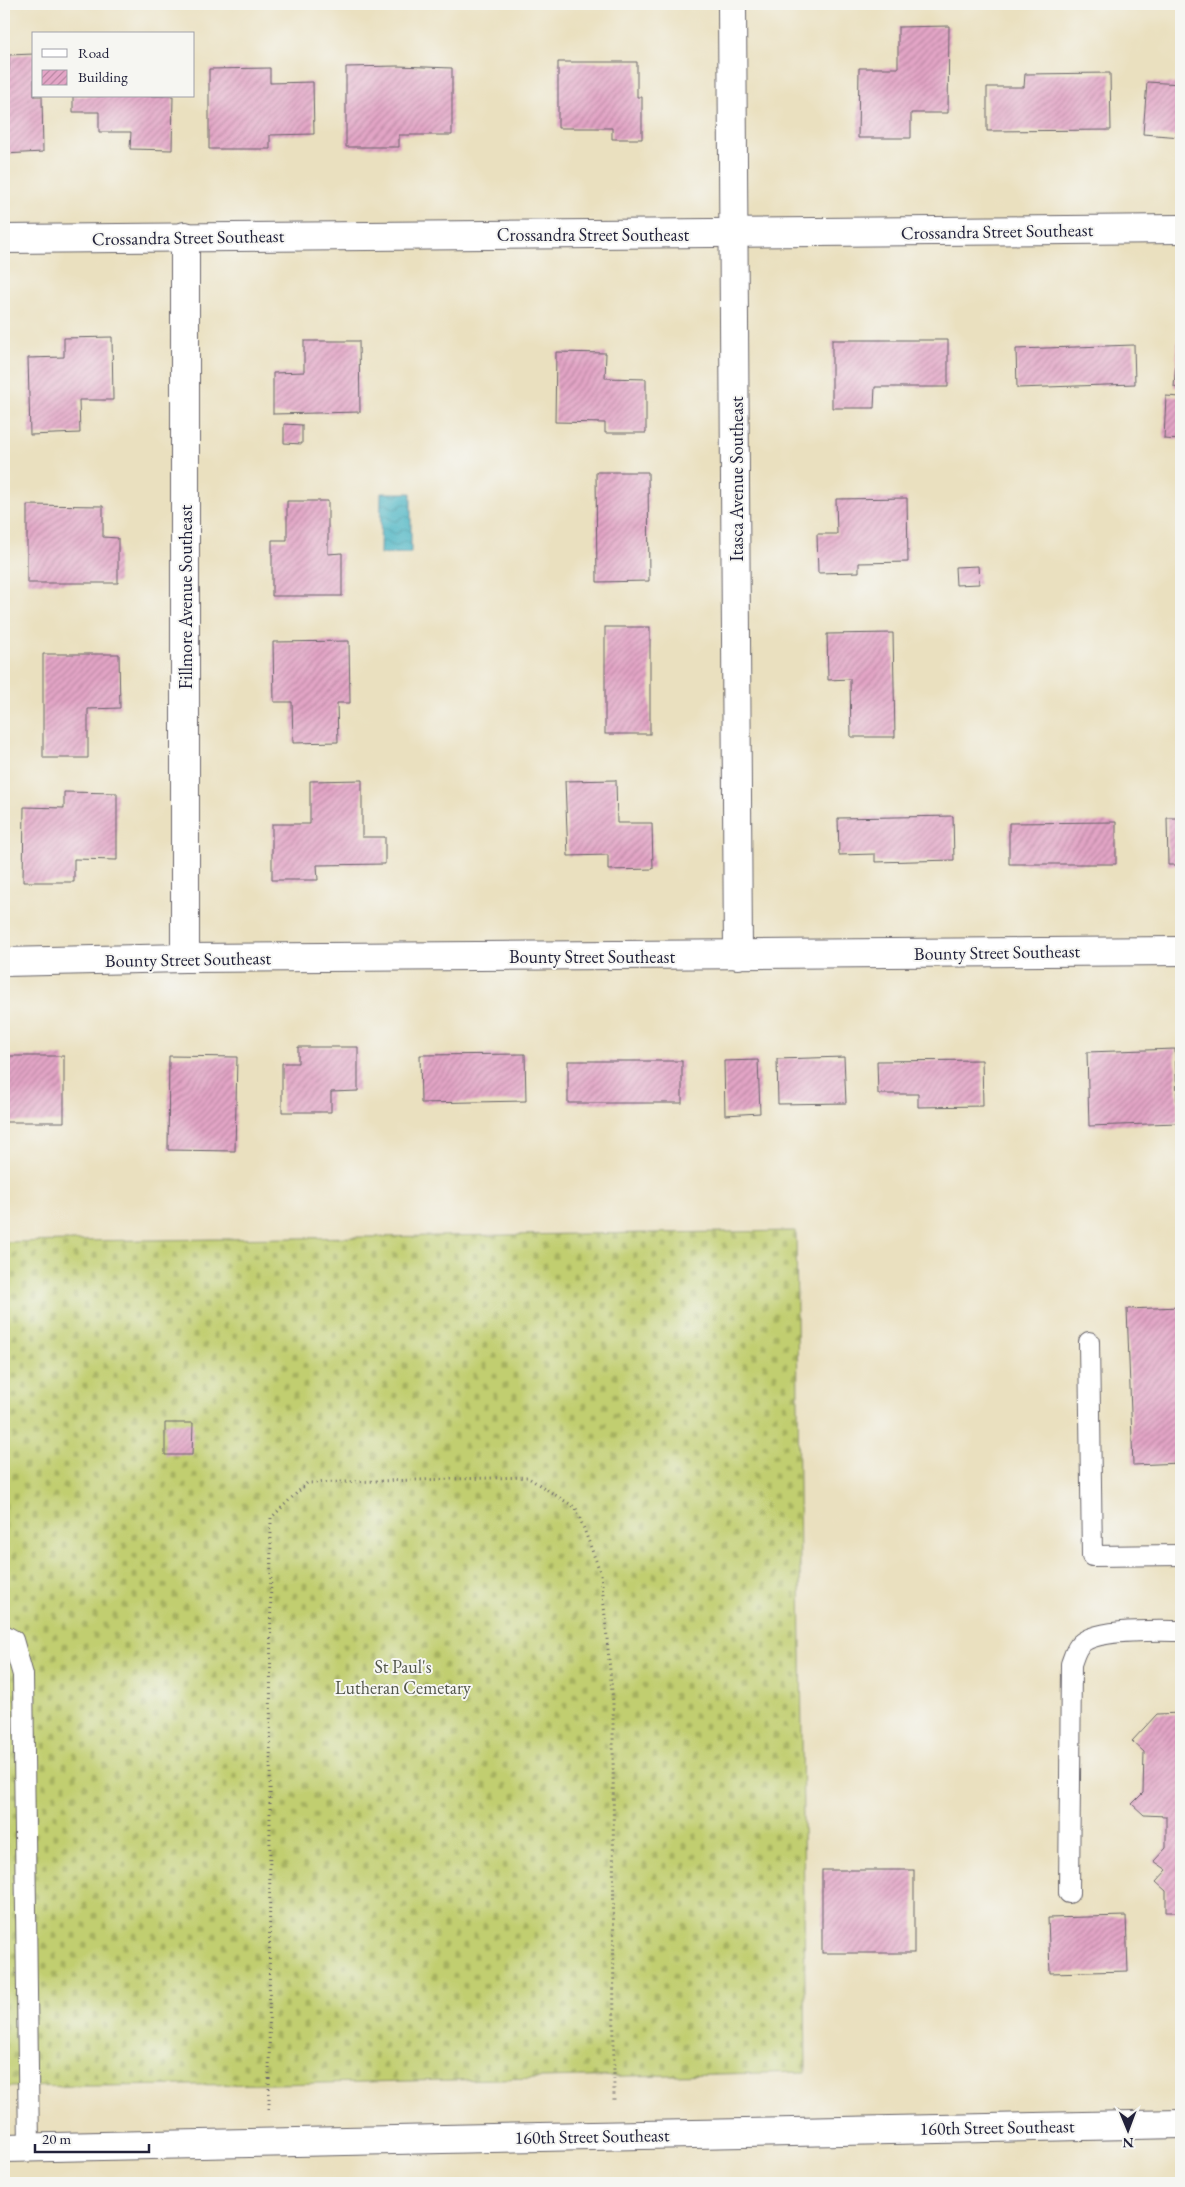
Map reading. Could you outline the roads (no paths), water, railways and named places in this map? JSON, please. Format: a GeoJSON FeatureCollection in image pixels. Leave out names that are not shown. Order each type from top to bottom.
{"type":"FeatureCollection","features":[{"type":"Feature","properties":{"kind":"street","name":"Itasca Avenue Southeast"},"geometry":{"type":"LineString","coordinates":[[732,4],[738,955]]}},
{"type":"Feature","properties":{"kind":"street","name":"Crossandra Street Southeast"},"geometry":{"type":"LineString","coordinates":[[4,239],[1181,229]]}},
{"type":"Feature","properties":{"kind":"street","name":"Fillmore Avenue Southeast"},"geometry":{"type":"LineString","coordinates":[[184,958],[185,236]]}},
{"type":"Feature","properties":{"kind":"street","name":"Bounty Street Southeast"},"geometry":{"type":"LineString","coordinates":[[4,962],[184,958],[1181,951]]}},
{"type":"Feature","properties":{"kind":"street","name":"160th Street Southeast"},"geometry":{"type":"LineString","coordinates":[[16,2148],[1181,2124]]}},
{"type":"Feature","properties":{"kind":"lane"},"geometry":{"type":"LineString","coordinates":[[1089,1342],[1092,1556],[1181,1555]]}},
{"type":"Feature","properties":{"kind":"lane"},"geometry":{"type":"LineString","coordinates":[[1069,1893],[1071,1664],[1079,1645],[1097,1636],[1120,1632],[1181,1631]]}},
{"type":"Feature","properties":{"kind":"lane"},"geometry":{"type":"LineString","coordinates":[[4,1635],[13,1640],[23,1675],[16,2148]]}},
{"type":"Feature","properties":{"kind":"water"},"geometry":{"type":"Polygon","coordinates":[[[381,493],[411,493],[411,553],[380,554],[381,493]]]}},
{"type":"Feature","properties":{"kind":"park label","name":"St Paul's Lutheran Cemetary"},"geometry":{"type":"Point","coordinates":[403,1676]}}]}
